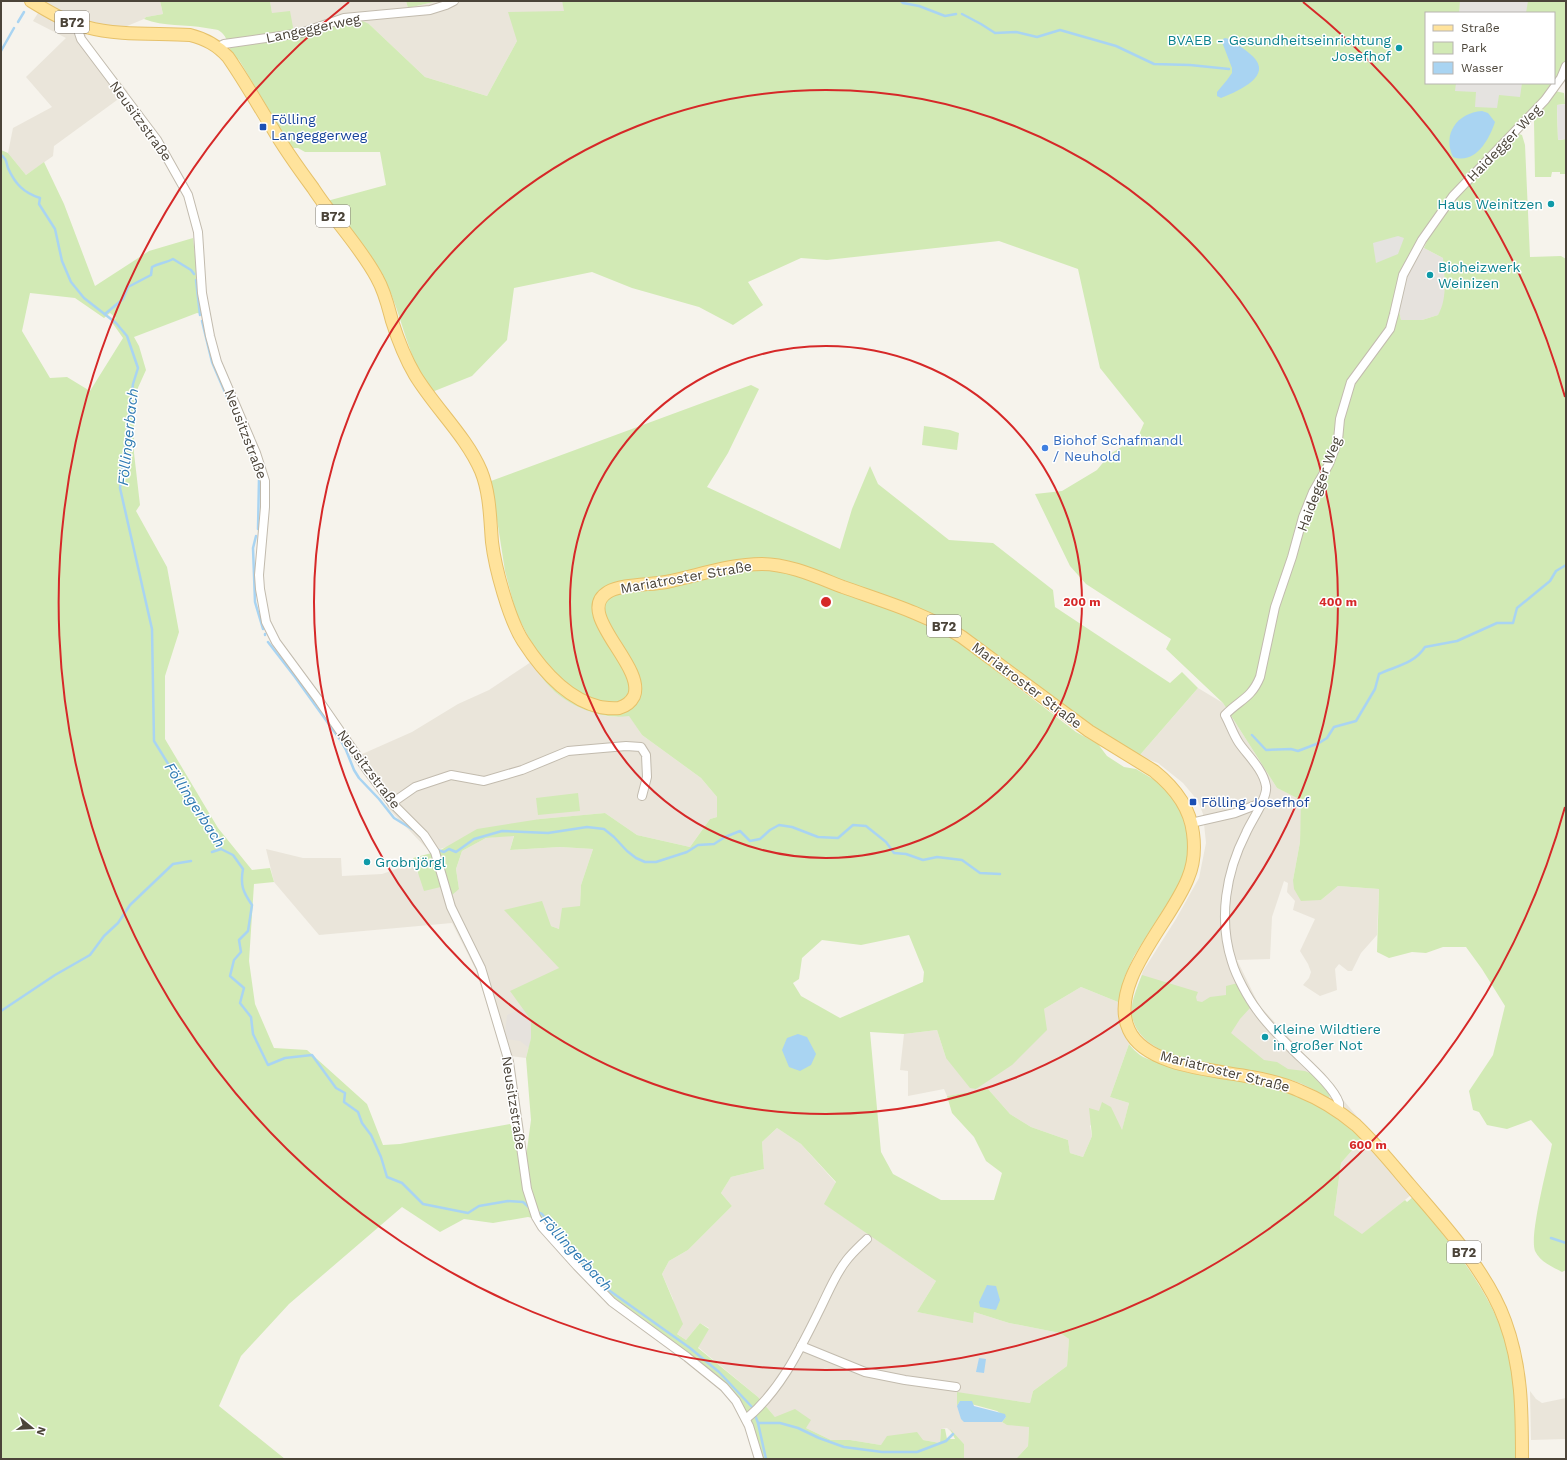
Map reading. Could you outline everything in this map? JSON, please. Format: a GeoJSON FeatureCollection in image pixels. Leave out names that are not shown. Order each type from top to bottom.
{"type":"FeatureCollection","features":[{"type":"Feature","properties":{"kind":"main road","name":"Mariatroster Straße"},"geometry":{"type":"LineString","coordinates":[[31,1],[58,17],[80,26],[117,32],[190,35],[208,40],[218,47],[235,67],[274,132],[317,195],[368,262],[376,275],[386,299],[401,345],[416,376],[470,452],[482,475],[488,498],[493,552],[516,629],[540,663],[563,688],[590,704],[608,708],[622,707],[633,698],[635,686],[630,670],[611,639],[600,617],[599,604],[607,592],[619,588],[664,583],[746,565],[768,564],[781,566],[915,612],[944,626],[962,637],[1089,732],[1154,771],[1170,785],[1184,804],[1191,823],[1194,844],[1191,869],[1184,886],[1131,977],[1125,1002],[1125,1016],[1129,1030],[1138,1042],[1147,1050],[1171,1061],[1251,1077],[1286,1086],[1313,1097],[1339,1112]]}},
{"type":"Feature","properties":{"kind":"main road","name":"B72"},"geometry":{"type":"LineString","coordinates":[[1339,1112],[1369,1138],[1446,1227],[1473,1264],[1496,1300],[1508,1328],[1518,1366],[1523,1414],[1522,1459]]}},
{"type":"Feature","properties":{"kind":"street","name":"Langeggerweg"},"geometry":{"type":"LineString","coordinates":[[218,47],[224,44],[301,33],[344,18],[430,10],[454,1]]}},
{"type":"Feature","properties":{"kind":"street","name":"Neusitzstraße"},"geometry":{"type":"LineString","coordinates":[[80,26],[78,33],[81,39],[157,140],[188,195],[198,232],[202,293],[210,336],[217,362],[256,453],[265,481],[265,507],[259,575],[262,601],[269,629],[276,642],[392,803],[424,835],[435,852],[451,907],[480,968],[509,1062],[527,1189],[536,1217],[550,1235],[602,1293],[687,1357],[724,1388],[736,1401],[749,1417],[759,1459]]}},
{"type":"Feature","properties":{"kind":"street","name":"Haidegger Weg"},"geometry":{"type":"LineString","coordinates":[[1261,802],[1266,790],[1263,775],[1238,741],[1226,716],[1231,710],[1250,695],[1256,687],[1260,677],[1275,607],[1292,557],[1303,518],[1313,492],[1329,464],[1338,440],[1340,419],[1351,382],[1390,329],[1403,275],[1422,240],[1453,196],[1545,100],[1561,78],[1566,66]]}},
{"type":"Feature","properties":{"kind":"street"},"geometry":{"type":"LineString","coordinates":[[392,803],[416,787],[452,775],[484,781],[522,770],[568,751],[626,746],[640,748],[646,755],[647,777],[642,796]]}},
{"type":"Feature","properties":{"kind":"street"},"geometry":{"type":"LineString","coordinates":[[1191,823],[1235,813],[1261,802]]}},
{"type":"Feature","properties":{"kind":"street"},"geometry":{"type":"LineString","coordinates":[[1261,802],[1235,860],[1224,907],[1225,932],[1232,962],[1256,1009],[1324,1082],[1339,1104],[1339,1112]]}},
{"type":"Feature","properties":{"kind":"street"},"geometry":{"type":"LineString","coordinates":[[749,1417],[758,1410],[783,1378],[846,1260],[867,1239]]}},
{"type":"Feature","properties":{"kind":"street"},"geometry":{"type":"LineString","coordinates":[[801,1346],[865,1372],[905,1380],[956,1387]]}},
{"type":"Feature","properties":{"kind":"shaded area"},"geometry":{"type":"Polygon","coordinates":[[[160,1],[163,14],[146,17],[103,36],[88,32],[85,37],[128,92],[54,146],[53,156],[26,175],[8,153],[13,128],[52,107],[26,77],[66,38],[33,21],[45,2],[160,1]]]}},
{"type":"Feature","properties":{"kind":"shaded area"},"geometry":{"type":"Polygon","coordinates":[[[270,1],[406,1],[408,8],[438,1],[562,1],[565,11],[517,41],[487,96],[425,77],[369,24],[295,38],[272,13],[270,1]]]}},
{"type":"Feature","properties":{"kind":"shaded area"},"geometry":{"type":"Polygon","coordinates":[[[1460,1],[1528,1],[1526,12],[1459,12],[1460,1]]]}},
{"type":"Feature","properties":{"kind":"shaded area"},"geometry":{"type":"Polygon","coordinates":[[[1456,84],[1522,84],[1520,97],[1499,95],[1497,108],[1475,107],[1476,92],[1455,91],[1456,84]]]}},
{"type":"Feature","properties":{"kind":"shaded area"},"geometry":{"type":"Polygon","coordinates":[[[1566,104],[1566,139],[1558,140],[1557,105],[1566,104]]]}},
{"type":"Feature","properties":{"kind":"shaded area"},"geometry":{"type":"Polygon","coordinates":[[[1398,236],[1404,238],[1398,254],[1376,263],[1373,243],[1398,236]]]}},
{"type":"Feature","properties":{"kind":"shaded area"},"geometry":{"type":"Polygon","coordinates":[[[1424,248],[1443,258],[1445,295],[1443,307],[1438,315],[1422,320],[1401,320],[1398,306],[1404,286],[1410,269],[1424,248]]]}},
{"type":"Feature","properties":{"kind":"shaded area"},"geometry":{"type":"Polygon","coordinates":[[[531,662],[552,689],[570,702],[606,716],[616,717],[629,715],[642,735],[701,778],[717,797],[717,817],[710,819],[690,847],[637,835],[605,813],[540,819],[430,852],[387,807],[391,795],[360,755],[412,732],[458,704],[489,690],[531,662]]]}},
{"type":"Feature","properties":{"kind":"shaded area"},"geometry":{"type":"Polygon","coordinates":[[[1198,688],[1223,703],[1277,788],[1302,800],[1300,842],[1293,880],[1321,900],[1338,886],[1379,889],[1377,935],[1361,953],[1352,971],[1348,971],[1339,964],[1335,969],[1337,990],[1320,996],[1303,985],[1309,978],[1311,972],[1300,951],[1315,919],[1293,910],[1295,901],[1287,892],[1288,883],[1284,881],[1272,917],[1270,959],[1237,960],[1259,1005],[1312,1063],[1371,1133],[1366,1145],[1411,1195],[1362,1235],[1334,1215],[1341,1163],[1362,1139],[1342,1121],[1329,1098],[1293,1080],[1193,1061],[1159,1049],[1146,1041],[1137,1029],[1132,1016],[1132,1004],[1143,971],[1176,919],[1199,878],[1206,843],[1203,814],[1198,801],[1183,783],[1158,763],[1139,756],[1198,688]]]}},
{"type":"Feature","properties":{"kind":"shaded area"},"geometry":{"type":"Polygon","coordinates":[[[514,835],[510,850],[560,847],[593,849],[581,885],[580,907],[559,929],[551,926],[559,968],[531,1020],[531,1038],[526,1058],[503,1055],[476,970],[452,923],[319,935],[274,882],[266,849],[303,858],[341,858],[342,876],[382,874],[414,863],[418,874],[459,889],[456,869],[462,851],[486,838],[514,835]]]}},
{"type":"Feature","properties":{"kind":"shaded area"},"geometry":{"type":"Polygon","coordinates":[[[1081,987],[1118,1002],[1129,1044],[1110,1097],[1129,1103],[1122,1131],[1099,1111],[1090,1126],[1092,1136],[1083,1157],[1070,1153],[1068,1140],[1031,1127],[1010,1114],[988,1089],[947,1096],[944,1089],[908,1096],[908,1071],[900,1070],[904,1034],[937,1030],[946,1058],[1044,1009],[1081,987]]]}},
{"type":"Feature","properties":{"kind":"shaded area"},"geometry":{"type":"Polygon","coordinates":[[[523,1008],[531,1020],[531,1038],[529,1048],[520,1041],[507,1039],[505,1035],[507,1015],[523,1008]]]}},
{"type":"Feature","properties":{"kind":"shaded area"},"geometry":{"type":"Polygon","coordinates":[[[777,1128],[801,1144],[836,1183],[825,1204],[936,1281],[917,1312],[973,1322],[974,1312],[1009,1323],[1060,1333],[1069,1339],[1067,1366],[1033,1391],[1030,1403],[957,1393],[968,1422],[1002,1422],[1008,1425],[1029,1426],[1028,1446],[1016,1459],[934,1459],[964,1458],[964,1444],[947,1428],[941,1429],[940,1443],[923,1440],[881,1445],[850,1440],[831,1440],[806,1428],[775,1417],[758,1397],[698,1347],[709,1328],[700,1323],[686,1340],[676,1333],[673,1299],[662,1274],[669,1261],[688,1250],[732,1206],[721,1193],[731,1177],[764,1169],[762,1142],[777,1128]]]}},
{"type":"Feature","properties":{"kind":"shaded area"},"geometry":{"type":"Polygon","coordinates":[[[1530,1391],[1536,1399],[1542,1403],[1566,1398],[1566,1439],[1531,1440],[1530,1391]]]}},
{"type":"Feature","properties":{"kind":"green space"},"geometry":{"type":"Polygon","coordinates":[[[160,1],[270,1],[272,13],[290,11],[295,38],[350,20],[363,21],[369,24],[425,77],[487,96],[517,41],[508,12],[564,11],[562,1],[1566,1],[1566,66],[1561,78],[1545,100],[1453,196],[1422,240],[1403,275],[1397,301],[1401,320],[1422,320],[1438,315],[1444,294],[1443,258],[1424,248],[1431,233],[1440,218],[1464,187],[1516,133],[1522,135],[1525,145],[1530,257],[1561,256],[1566,259],[1566,1270],[1562,1272],[1543,1261],[1535,1251],[1534,1243],[1540,1199],[1552,1144],[1531,1120],[1507,1129],[1487,1125],[1479,1112],[1473,1110],[1469,1091],[1493,1055],[1505,1006],[1482,969],[1466,947],[1443,947],[1426,953],[1412,952],[1389,958],[1377,952],[1379,889],[1338,886],[1321,900],[1301,901],[1294,889],[1293,880],[1300,842],[1301,800],[1277,788],[1223,703],[1166,649],[1171,639],[1086,584],[1070,566],[1035,494],[1062,491],[1097,470],[1110,454],[1138,437],[1144,423],[1100,368],[1078,269],[999,241],[827,260],[801,258],[748,282],[763,305],[733,325],[699,307],[632,288],[592,272],[514,288],[507,340],[472,376],[432,392],[417,365],[391,294],[379,269],[358,239],[327,201],[386,185],[380,152],[305,152],[298,148],[292,148],[239,60],[232,53],[227,40],[222,33],[215,29],[152,22],[144,19],[146,17],[163,14],[160,1]]]}},
{"type":"Feature","properties":{"kind":"green space"},"geometry":{"type":"Polygon","coordinates":[[[406,1],[438,1],[408,8],[406,1]]]}},
{"type":"Feature","properties":{"kind":"green space"},"geometry":{"type":"Polygon","coordinates":[[[1555,91],[1564,93],[1565,104],[1557,105],[1558,140],[1566,139],[1566,174],[1552,172],[1551,177],[1535,177],[1534,121],[1537,114],[1555,91]]]}},
{"type":"Feature","properties":{"kind":"green space"},"geometry":{"type":"Polygon","coordinates":[[[1,150],[8,153],[26,175],[44,162],[64,204],[95,286],[149,251],[193,238],[202,314],[197,313],[134,337],[139,346],[146,370],[137,390],[134,417],[134,453],[140,505],[136,511],[167,567],[179,632],[165,676],[165,739],[218,828],[252,870],[270,868],[274,882],[254,884],[249,961],[255,1004],[274,1048],[307,1050],[367,1104],[383,1145],[400,1144],[510,1124],[526,1157],[531,1120],[526,1058],[531,1038],[531,1020],[510,991],[559,968],[504,910],[542,901],[551,926],[559,929],[562,908],[580,906],[581,885],[593,849],[560,847],[510,850],[514,836],[486,838],[462,851],[456,869],[459,889],[452,895],[449,885],[424,891],[413,858],[439,851],[477,829],[540,819],[605,813],[637,835],[690,847],[710,819],[717,817],[717,797],[701,778],[642,735],[629,716],[619,717],[598,714],[578,707],[568,701],[552,689],[521,649],[530,640],[516,613],[505,571],[491,481],[751,385],[759,389],[728,453],[707,487],[840,549],[852,509],[870,466],[878,484],[949,540],[993,543],[1053,590],[1055,607],[1170,683],[1182,672],[1198,688],[1139,756],[1080,717],[982,646],[922,621],[926,626],[932,629],[944,631],[1076,732],[1098,744],[1107,756],[1124,767],[1136,769],[1158,782],[1173,798],[1185,821],[1189,849],[1186,867],[1175,891],[1134,956],[1125,976],[1118,1002],[1081,987],[1044,1009],[1047,1030],[1012,1065],[976,1089],[970,1088],[946,1058],[937,1030],[904,1034],[870,1032],[881,1152],[893,1174],[941,1200],[994,1200],[1002,1173],[986,1161],[974,1137],[952,1113],[947,1096],[988,1089],[1010,1114],[1031,1127],[1068,1140],[1070,1153],[1083,1157],[1092,1136],[1089,1108],[1099,1111],[1102,1102],[1111,1107],[1122,1130],[1129,1103],[1110,1097],[1129,1044],[1145,1058],[1168,1067],[1273,1088],[1298,1096],[1342,1122],[1362,1139],[1341,1163],[1334,1215],[1362,1234],[1405,1200],[1407,1202],[1413,1197],[1466,1265],[1494,1312],[1505,1338],[1512,1365],[1517,1411],[1517,1459],[1016,1459],[1028,1446],[1029,1427],[1007,1425],[1002,1422],[1006,1417],[997,1411],[960,1401],[957,1406],[957,1392],[1030,1403],[1033,1391],[1067,1366],[1069,1339],[1060,1333],[1009,1323],[974,1312],[973,1323],[917,1312],[936,1281],[824,1204],[836,1182],[801,1144],[777,1128],[762,1142],[764,1169],[731,1177],[721,1193],[732,1206],[688,1250],[669,1261],[662,1274],[683,1324],[677,1334],[686,1340],[700,1323],[709,1329],[698,1348],[758,1397],[775,1417],[795,1409],[811,1420],[806,1428],[831,1440],[850,1440],[881,1445],[887,1436],[917,1432],[923,1440],[940,1443],[941,1429],[945,1429],[947,1439],[955,1439],[950,1429],[964,1444],[964,1458],[763,1459],[752,1423],[738,1398],[605,1292],[545,1221],[528,1217],[493,1223],[464,1219],[440,1232],[402,1207],[289,1304],[241,1356],[219,1406],[285,1459],[1,1459],[1,150]],[[30,293],[22,331],[50,378],[67,377],[90,391],[123,338],[111,321],[116,318],[110,313],[104,318],[75,298],[30,293]],[[909,935],[861,945],[822,940],[802,958],[799,979],[793,983],[801,996],[840,1018],[923,982],[924,972],[909,935]]]}},
{"type":"Feature","properties":{"kind":"green space"},"geometry":{"type":"Polygon","coordinates":[[[924,426],[959,433],[957,450],[922,445],[924,426]]]}},
{"type":"Feature","properties":{"kind":"green space"},"geometry":{"type":"Polygon","coordinates":[[[578,793],[580,811],[538,815],[536,798],[578,793]]]}},
{"type":"Feature","properties":{"kind":"green space"},"geometry":{"type":"Polygon","coordinates":[[[1142,975],[1198,992],[1196,997],[1197,1001],[1202,1002],[1210,997],[1226,995],[1226,986],[1238,983],[1250,1008],[1240,1019],[1231,1033],[1264,1060],[1277,1062],[1288,1069],[1305,1071],[1314,1075],[1330,1094],[1329,1098],[1296,1081],[1204,1063],[1173,1055],[1146,1040],[1137,1029],[1132,1016],[1133,1001],[1142,975]]]}},
{"type":"Feature","properties":{"kind":"water"},"geometry":{"type":"Polygon","coordinates":[[[1225,38],[1229,39],[1251,54],[1259,67],[1258,73],[1248,84],[1234,93],[1221,98],[1217,96],[1217,92],[1232,73],[1232,68],[1222,42],[1225,38]]]}},
{"type":"Feature","properties":{"kind":"water"},"geometry":{"type":"Polygon","coordinates":[[[1482,111],[1488,113],[1495,122],[1485,143],[1474,154],[1468,157],[1461,159],[1453,157],[1449,140],[1454,126],[1465,116],[1482,111]]]}},
{"type":"Feature","properties":{"kind":"water"},"geometry":{"type":"Polygon","coordinates":[[[798,1034],[807,1037],[816,1054],[811,1065],[800,1071],[789,1067],[782,1050],[787,1038],[798,1034]]]}},
{"type":"Feature","properties":{"kind":"water"},"geometry":{"type":"Polygon","coordinates":[[[987,1285],[996,1286],[1000,1300],[996,1310],[980,1307],[979,1302],[987,1285]]]}},
{"type":"Feature","properties":{"kind":"water"},"geometry":{"type":"Polygon","coordinates":[[[979,1358],[986,1359],[984,1373],[976,1372],[979,1358]]]}},
{"type":"Feature","properties":{"kind":"water"},"geometry":{"type":"Polygon","coordinates":[[[960,1401],[972,1401],[974,1406],[1005,1414],[1006,1417],[1002,1422],[964,1422],[961,1419],[957,1406],[960,1401]]]}},
{"type":"Feature","properties":{"kind":"waterway"},"geometry":{"type":"LineString","coordinates":[[901,1],[903,3],[919,6],[945,16],[956,14]]}},
{"type":"Feature","properties":{"kind":"waterway"},"geometry":{"type":"LineString","coordinates":[[18,22],[24,12]]}},
{"type":"Feature","properties":{"kind":"waterway"},"geometry":{"type":"LineString","coordinates":[[962,14],[995,33],[1016,32],[1037,37],[1060,30],[1116,46],[1154,64],[1190,65],[1229,69]]}},
{"type":"Feature","properties":{"kind":"waterway"},"geometry":{"type":"LineString","coordinates":[[1,51],[14,28]]}},
{"type":"Feature","properties":{"kind":"waterway","name":"Föllingerbach"},"geometry":{"type":"LineString","coordinates":[[1,155],[5,159],[8,168],[17,183],[25,191],[40,198],[39,204],[55,229],[62,261],[71,282],[84,298],[116,323],[127,336],[138,368],[133,384],[120,488],[152,629],[154,741],[221,849],[233,855],[243,869],[243,888],[252,905],[248,931],[239,940],[241,952],[234,960],[230,976],[244,988],[240,1003],[251,1017],[253,1034],[268,1065],[285,1058],[312,1055],[336,1088],[345,1093],[344,1102],[358,1112],[362,1123],[371,1135],[381,1157],[387,1177],[402,1183],[423,1204],[468,1213],[479,1206],[508,1201],[523,1202],[531,1209]]}},
{"type":"Feature","properties":{"kind":"waterway"},"geometry":{"type":"LineString","coordinates":[[105,314],[123,299],[128,287],[151,275],[152,267],[173,259],[191,270],[194,274]]}},
{"type":"Feature","properties":{"kind":"waterway"},"geometry":{"type":"LineString","coordinates":[[196,280],[200,315]]}},
{"type":"Feature","properties":{"kind":"waterway"},"geometry":{"type":"LineString","coordinates":[[202,321],[212,362],[254,460],[259,479],[258,529]]}},
{"type":"Feature","properties":{"kind":"waterway"},"geometry":{"type":"LineString","coordinates":[[256,536],[253,548],[255,602],[263,629]]}},
{"type":"Feature","properties":{"kind":"waterway"},"geometry":{"type":"LineString","coordinates":[[1252,735],[1266,750],[1291,749],[1298,751],[1319,743],[1327,738],[1334,727],[1356,721],[1375,689],[1379,674],[1410,661],[1421,653],[1425,647],[1457,641],[1497,623],[1513,623],[1517,608],[1550,581],[1556,571],[1566,565]]}},
{"type":"Feature","properties":{"kind":"waterway"},"geometry":{"type":"LineString","coordinates":[[268,642],[341,741],[359,778],[379,799],[394,818],[412,829]]}},
{"type":"Feature","properties":{"kind":"waterway"},"geometry":{"type":"LineString","coordinates":[[438,850],[444,852],[449,849],[456,852],[474,839],[502,831],[548,833],[587,827],[604,829],[636,858],[645,862],[656,862],[687,852],[698,845],[714,844],[725,837],[740,831],[750,841],[760,839],[770,830],[779,825],[792,827],[818,837],[838,838],[853,825],[866,826],[886,842],[894,853],[906,854],[923,860],[937,857],[962,860],[980,873],[1000,874]]}},
{"type":"Feature","properties":{"kind":"waterway"},"geometry":{"type":"LineString","coordinates":[[212,852],[221,849]]}},
{"type":"Feature","properties":{"kind":"waterway"},"geometry":{"type":"LineString","coordinates":[[1,1011],[55,975],[90,955],[104,936],[118,923],[130,905],[173,864],[191,861]]}},
{"type":"Feature","properties":{"kind":"waterway","name":"Föllingerbach"},"geometry":{"type":"LineString","coordinates":[[537,1212],[542,1214],[572,1251],[610,1291],[690,1348],[719,1372],[752,1407],[758,1423],[766,1459]]}},
{"type":"Feature","properties":{"kind":"waterway"},"geometry":{"type":"LineString","coordinates":[[1551,1238],[1566,1243]]}},
{"type":"Feature","properties":{"kind":"waterway"},"geometry":{"type":"LineString","coordinates":[[758,1423],[780,1423],[798,1428],[819,1438],[844,1447],[882,1452],[917,1452],[946,1441],[953,1434]]}},
{"type":"Feature","properties":{"kind":"place","name":"BVAEB - Gesundheitseinrichtung Josefhof"},"geometry":{"type":"Point","coordinates":[1399,48]}},
{"type":"Feature","properties":{"kind":"place","name":"Fölling Langeggerweg"},"geometry":{"type":"Point","coordinates":[263,127]}},
{"type":"Feature","properties":{"kind":"place","name":"Haus Weinitzen"},"geometry":{"type":"Point","coordinates":[1551,204]}},
{"type":"Feature","properties":{"kind":"place","name":"Bioheizwerk Weinizen"},"geometry":{"type":"Point","coordinates":[1430,275]}},
{"type":"Feature","properties":{"kind":"place","name":"Biohof Schafmandl / Neuhold"},"geometry":{"type":"Point","coordinates":[1045,448]}},
{"type":"Feature","properties":{"kind":"place","name":"Fölling Josefhof"},"geometry":{"type":"Point","coordinates":[1193,802]}},
{"type":"Feature","properties":{"kind":"place","name":"Grobnjörgl"},"geometry":{"type":"Point","coordinates":[367,862]}},
{"type":"Feature","properties":{"kind":"place","name":"Kleine Wildtiere in großer Not"},"geometry":{"type":"Point","coordinates":[1265,1037]}}]}
